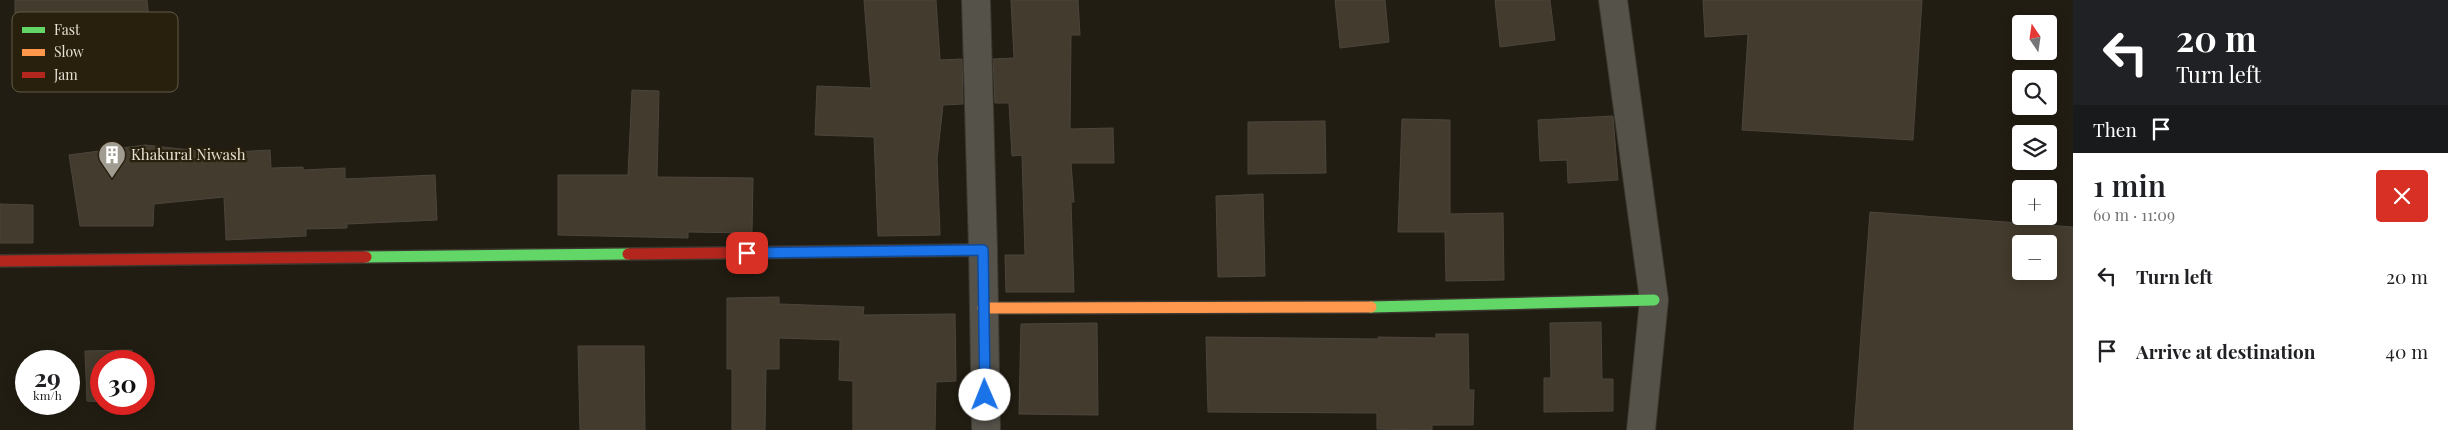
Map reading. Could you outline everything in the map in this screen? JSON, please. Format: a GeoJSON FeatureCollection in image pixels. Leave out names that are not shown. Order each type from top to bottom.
{"type":"FeatureCollection","features":[{"type":"Feature","properties":{"kind":"street"},"geometry":{"type":"LineString","coordinates":[[976,0],[986,430]]}},
{"type":"Feature","properties":{"kind":"street"},"geometry":{"type":"LineString","coordinates":[[1613,0],[1654,300],[1641,430]]}},
{"type":"Feature","properties":{"kind":"street"},"geometry":{"type":"LineString","coordinates":[[0,261],[983,250]]}},
{"type":"Feature","properties":{"kind":"street"},"geometry":{"type":"LineString","coordinates":[[983,308],[1380,308],[1654,300]]}},
{"type":"Feature","properties":{"kind":"building"},"geometry":{"type":"Polygon","coordinates":[[[15,0],[147,0],[148,12],[15,12],[15,0]]]}},
{"type":"Feature","properties":{"kind":"building"},"geometry":{"type":"Polygon","coordinates":[[[864,0],[936,0],[940,60],[962,59],[963,104],[943,105],[937,159],[940,235],[878,236],[874,137],[815,135],[817,86],[871,88],[864,0]]]}},
{"type":"Feature","properties":{"kind":"building"},"geometry":{"type":"Polygon","coordinates":[[[1011,0],[1078,0],[1080,35],[1071,35],[1070,129],[1113,128],[1114,163],[1071,163],[1074,202],[1071,202],[1074,292],[1006,292],[1005,255],[1025,255],[1022,155],[1012,156],[1009,103],[995,103],[993,59],[1014,58],[1011,0]]]}},
{"type":"Feature","properties":{"kind":"building"},"geometry":{"type":"Polygon","coordinates":[[[1335,0],[1385,0],[1389,42],[1340,48],[1335,0]]]}},
{"type":"Feature","properties":{"kind":"building"},"geometry":{"type":"Polygon","coordinates":[[[1495,0],[1550,0],[1555,40],[1500,47],[1495,0]]]}},
{"type":"Feature","properties":{"kind":"building"},"geometry":{"type":"Polygon","coordinates":[[[1703,0],[1922,0],[1913,140],[1742,130],[1748,34],[1705,37],[1703,0]]]}},
{"type":"Feature","properties":{"kind":"building"},"geometry":{"type":"Polygon","coordinates":[[[632,90],[659,91],[657,177],[753,178],[752,233],[688,232],[688,238],[558,235],[558,175],[628,175],[632,90]]]}},
{"type":"Feature","properties":{"kind":"building"},"geometry":{"type":"Polygon","coordinates":[[[1613,116],[1618,180],[1568,183],[1567,160],[1540,161],[1538,120],[1613,116]]]}},
{"type":"Feature","properties":{"kind":"building"},"geometry":{"type":"Polygon","coordinates":[[[1402,119],[1450,120],[1450,214],[1503,213],[1504,280],[1446,281],[1445,232],[1398,232],[1402,119]]]}},
{"type":"Feature","properties":{"kind":"building"},"geometry":{"type":"Polygon","coordinates":[[[1325,121],[1326,173],[1248,174],[1248,122],[1325,121]]]}},
{"type":"Feature","properties":{"kind":"building"},"geometry":{"type":"Polygon","coordinates":[[[145,145],[217,153],[270,150],[271,168],[303,167],[303,170],[345,168],[345,179],[435,175],[437,220],[347,224],[347,228],[306,229],[306,236],[226,240],[224,197],[154,204],[153,226],[80,226],[69,155],[145,145]]]}},
{"type":"Feature","properties":{"kind":"building"},"geometry":{"type":"Polygon","coordinates":[[[1263,194],[1265,276],[1218,277],[1216,196],[1263,194]]]}},
{"type":"Feature","properties":{"kind":"building"},"geometry":{"type":"Polygon","coordinates":[[[0,204],[33,205],[33,243],[0,243],[0,204]]]}},
{"type":"Feature","properties":{"kind":"building"},"geometry":{"type":"Polygon","coordinates":[[[1870,212],[2012,222],[2012,225],[2073,227],[2073,430],[1854,430],[1870,212]]]}},
{"type":"Feature","properties":{"kind":"building"},"geometry":{"type":"Polygon","coordinates":[[[779,297],[779,304],[864,307],[863,315],[955,314],[956,381],[936,382],[935,430],[853,430],[853,381],[839,380],[840,340],[779,338],[779,369],[766,369],[765,430],[732,430],[732,369],[727,369],[727,298],[779,297]]]}},
{"type":"Feature","properties":{"kind":"building"},"geometry":{"type":"Polygon","coordinates":[[[1601,322],[1602,379],[1613,379],[1613,411],[1544,412],[1544,378],[1551,378],[1550,323],[1601,322]]]}},
{"type":"Feature","properties":{"kind":"building"},"geometry":{"type":"Polygon","coordinates":[[[1097,323],[1098,415],[1019,414],[1021,324],[1097,323]]]}},
{"type":"Feature","properties":{"kind":"building"},"geometry":{"type":"Polygon","coordinates":[[[1436,334],[1468,334],[1469,390],[1474,390],[1473,425],[1432,425],[1432,430],[1377,429],[1377,413],[1208,412],[1206,337],[1378,339],[1378,337],[1436,338],[1436,334]]]}},
{"type":"Feature","properties":{"kind":"building"},"geometry":{"type":"Polygon","coordinates":[[[578,346],[644,346],[645,430],[580,430],[578,346]]]}},
{"type":"Feature","properties":{"kind":"building"},"geometry":{"type":"Polygon","coordinates":[[[85,351],[90,351],[90,401],[87,401],[85,351]]]}},
{"type":"Feature","properties":{"kind":"traffic: fast"},"geometry":{"type":"LineString","coordinates":[[366,257],[628,254]]}},
{"type":"Feature","properties":{"kind":"traffic: fast"},"geometry":{"type":"LineString","coordinates":[[1371,307],[1654,300]]}},
{"type":"Feature","properties":{"kind":"traffic: slow"},"geometry":{"type":"LineString","coordinates":[[983,308],[1371,307]]}},
{"type":"Feature","properties":{"kind":"traffic: jam"},"geometry":{"type":"LineString","coordinates":[[628,254],[983,250]]}},
{"type":"Feature","properties":{"kind":"traffic: jam"},"geometry":{"type":"LineString","coordinates":[[0,261],[366,257]]}},
{"type":"Feature","properties":{"kind":"place","name":"Khakural Niwash"},"geometry":{"type":"Point","coordinates":[112,179]}},
{"type":"Feature","properties":{"kind":"route"},"geometry":{"type":"LineString","coordinates":[[747,253],[983,250],[985,395]]}}]}
